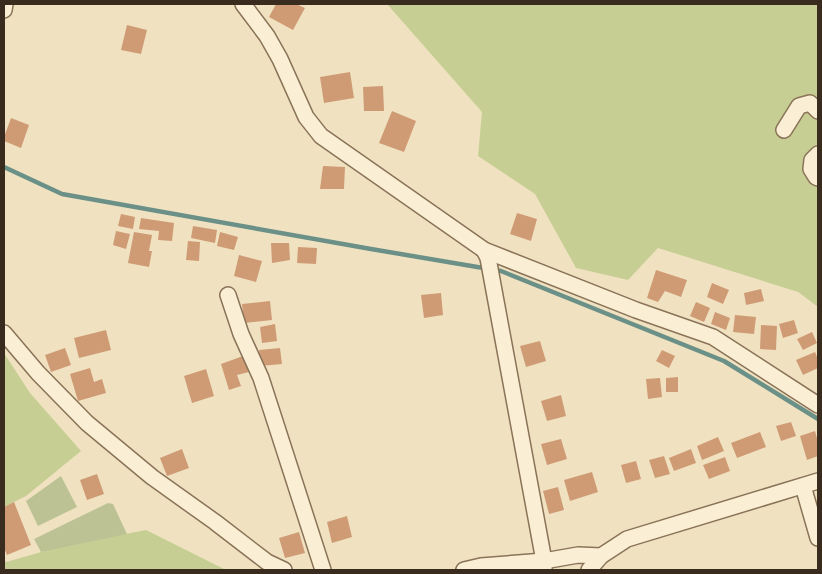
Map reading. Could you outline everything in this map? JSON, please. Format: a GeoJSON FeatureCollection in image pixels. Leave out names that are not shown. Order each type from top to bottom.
{"type":"FeatureCollection","features":[{"type":"Feature","properties":{"kind":"street"},"geometry":{"type":"LineString","coordinates":[[4,10],[5,4]]}},
{"type":"Feature","properties":{"kind":"street"},"geometry":{"type":"LineString","coordinates":[[243,4],[267,36],[280,59],[306,116],[320,136],[486,254],[713,337],[818,405]]}},
{"type":"Feature","properties":{"kind":"street"},"geometry":{"type":"LineString","coordinates":[[784,130],[799,106],[810,104],[818,111]]}},
{"type":"Feature","properties":{"kind":"street"},"geometry":{"type":"LineString","coordinates":[[818,154],[812,160],[811,169],[818,178]]}},
{"type":"Feature","properties":{"kind":"street"},"geometry":{"type":"LineString","coordinates":[[486,254],[544,566]]}},
{"type":"Feature","properties":{"kind":"street"},"geometry":{"type":"LineString","coordinates":[[228,295],[241,334],[261,378],[323,570]]}},
{"type":"Feature","properties":{"kind":"street"},"geometry":{"type":"LineString","coordinates":[[4,333],[38,373],[87,423],[152,477],[267,562],[284,570]]}},
{"type":"Feature","properties":{"kind":"street"},"geometry":{"type":"LineString","coordinates":[[590,570],[601,556],[627,539],[818,481]]}},
{"type":"Feature","properties":{"kind":"street"},"geometry":{"type":"LineString","coordinates":[[803,486],[818,538]]}},
{"type":"Feature","properties":{"kind":"street"},"geometry":{"type":"LineString","coordinates":[[464,570],[481,566],[544,566],[578,555],[601,556]]}},
{"type":"Feature","properties":{"kind":"green space"},"geometry":{"type":"Polygon","coordinates":[[[387,4],[818,4],[818,307],[798,292],[658,248],[628,280],[576,268],[535,194],[478,156],[482,112],[387,4]]]}},
{"type":"Feature","properties":{"kind":"green space"},"geometry":{"type":"Polygon","coordinates":[[[4,353],[30,393],[81,451],[26,496],[4,507],[4,353]]]}},
{"type":"Feature","properties":{"kind":"green space"},"geometry":{"type":"Polygon","coordinates":[[[61,476],[77,507],[38,526],[26,501],[61,476]]]}},
{"type":"Feature","properties":{"kind":"green space"},"geometry":{"type":"Polygon","coordinates":[[[108,503],[113,504],[127,534],[41,552],[34,539],[108,503]]]}},
{"type":"Feature","properties":{"kind":"green space"},"geometry":{"type":"Polygon","coordinates":[[[146,530],[226,570],[4,570],[4,558],[6,562],[59,547],[146,530]]]}},
{"type":"Feature","properties":{"kind":"building"},"geometry":{"type":"Polygon","coordinates":[[[276,4],[296,4],[305,8],[293,30],[269,17],[276,4]]]}},
{"type":"Feature","properties":{"kind":"building"},"geometry":{"type":"Polygon","coordinates":[[[127,25],[147,30],[141,54],[121,50],[127,25]]]}},
{"type":"Feature","properties":{"kind":"building"},"geometry":{"type":"Polygon","coordinates":[[[350,72],[354,98],[324,103],[320,77],[350,72]]]}},
{"type":"Feature","properties":{"kind":"building"},"geometry":{"type":"Polygon","coordinates":[[[383,86],[384,111],[364,111],[363,87],[383,86]]]}},
{"type":"Feature","properties":{"kind":"building"},"geometry":{"type":"Polygon","coordinates":[[[392,111],[416,121],[404,152],[379,143],[392,111]]]}},
{"type":"Feature","properties":{"kind":"building"},"geometry":{"type":"Polygon","coordinates":[[[11,118],[29,125],[21,148],[4,141],[11,118]]]}},
{"type":"Feature","properties":{"kind":"building"},"geometry":{"type":"Polygon","coordinates":[[[323,166],[345,167],[344,189],[320,189],[323,166]]]}},
{"type":"Feature","properties":{"kind":"building"},"geometry":{"type":"Polygon","coordinates":[[[517,213],[537,219],[531,241],[510,234],[517,213]]]}},
{"type":"Feature","properties":{"kind":"building"},"geometry":{"type":"Polygon","coordinates":[[[121,214],[135,217],[133,229],[118,226],[121,214]]]}},
{"type":"Feature","properties":{"kind":"building"},"geometry":{"type":"Polygon","coordinates":[[[141,218],[174,223],[172,241],[158,240],[159,231],[139,229],[141,218]]]}},
{"type":"Feature","properties":{"kind":"building"},"geometry":{"type":"Polygon","coordinates":[[[193,226],[217,230],[215,243],[191,238],[193,226]]]}},
{"type":"Feature","properties":{"kind":"building"},"geometry":{"type":"Polygon","coordinates":[[[116,231],[130,234],[126,249],[113,245],[116,231]]]}},
{"type":"Feature","properties":{"kind":"building"},"geometry":{"type":"Polygon","coordinates":[[[134,232],[152,235],[149,267],[128,263],[134,232]]]}},
{"type":"Feature","properties":{"kind":"building"},"geometry":{"type":"Polygon","coordinates":[[[220,232],[238,237],[234,250],[217,246],[220,232]]]}},
{"type":"Feature","properties":{"kind":"building"},"geometry":{"type":"Polygon","coordinates":[[[188,241],[200,242],[199,261],[186,260],[188,241]]]}},
{"type":"Feature","properties":{"kind":"building"},"geometry":{"type":"Polygon","coordinates":[[[271,243],[289,243],[290,260],[272,263],[271,243]]]}},
{"type":"Feature","properties":{"kind":"building"},"geometry":{"type":"Polygon","coordinates":[[[298,247],[317,248],[316,264],[297,263],[298,247]]]}},
{"type":"Feature","properties":{"kind":"building"},"geometry":{"type":"Polygon","coordinates":[[[239,255],[262,261],[256,282],[234,276],[239,255]]]}},
{"type":"Feature","properties":{"kind":"building"},"geometry":{"type":"Polygon","coordinates":[[[656,270],[687,280],[681,297],[665,291],[658,302],[647,298],[656,270]]]}},
{"type":"Feature","properties":{"kind":"building"},"geometry":{"type":"Polygon","coordinates":[[[712,283],[729,290],[723,304],[707,297],[712,283]]]}},
{"type":"Feature","properties":{"kind":"building"},"geometry":{"type":"Polygon","coordinates":[[[761,289],[764,301],[746,305],[744,293],[761,289]]]}},
{"type":"Feature","properties":{"kind":"building"},"geometry":{"type":"Polygon","coordinates":[[[441,293],[443,315],[424,318],[421,295],[441,293]]]}},
{"type":"Feature","properties":{"kind":"building"},"geometry":{"type":"Polygon","coordinates":[[[270,301],[272,320],[244,323],[242,304],[270,301]]]}},
{"type":"Feature","properties":{"kind":"building"},"geometry":{"type":"Polygon","coordinates":[[[696,302],[710,308],[704,322],[690,316],[696,302]]]}},
{"type":"Feature","properties":{"kind":"building"},"geometry":{"type":"Polygon","coordinates":[[[715,312],[730,318],[726,330],[711,324],[715,312]]]}},
{"type":"Feature","properties":{"kind":"building"},"geometry":{"type":"Polygon","coordinates":[[[735,315],[756,317],[754,334],[733,332],[735,315]]]}},
{"type":"Feature","properties":{"kind":"building"},"geometry":{"type":"Polygon","coordinates":[[[794,320],[798,333],[783,338],[779,324],[794,320]]]}},
{"type":"Feature","properties":{"kind":"building"},"geometry":{"type":"Polygon","coordinates":[[[275,324],[277,341],[262,343],[260,327],[275,324]]]}},
{"type":"Feature","properties":{"kind":"building"},"geometry":{"type":"Polygon","coordinates":[[[761,325],[777,326],[776,350],[760,349],[761,325]]]}},
{"type":"Feature","properties":{"kind":"building"},"geometry":{"type":"Polygon","coordinates":[[[106,330],[111,350],[79,358],[74,338],[106,330]]]}},
{"type":"Feature","properties":{"kind":"building"},"geometry":{"type":"Polygon","coordinates":[[[812,332],[817,343],[803,350],[797,339],[812,332]]]}},
{"type":"Feature","properties":{"kind":"building"},"geometry":{"type":"Polygon","coordinates":[[[540,341],[546,361],[526,367],[520,346],[540,341]]]}},
{"type":"Feature","properties":{"kind":"building"},"geometry":{"type":"Polygon","coordinates":[[[65,348],[71,365],[51,372],[45,355],[65,348]]]}},
{"type":"Feature","properties":{"kind":"building"},"geometry":{"type":"Polygon","coordinates":[[[280,348],[282,364],[261,366],[259,350],[280,348]]]}},
{"type":"Feature","properties":{"kind":"building"},"geometry":{"type":"Polygon","coordinates":[[[662,350],[675,356],[669,368],[656,361],[662,350]]]}},
{"type":"Feature","properties":{"kind":"building"},"geometry":{"type":"Polygon","coordinates":[[[815,352],[818,359],[818,368],[803,375],[796,360],[815,352]]]}},
{"type":"Feature","properties":{"kind":"building"},"geometry":{"type":"Polygon","coordinates":[[[243,356],[249,372],[237,375],[241,386],[229,390],[221,364],[243,356]]]}},
{"type":"Feature","properties":{"kind":"building"},"geometry":{"type":"Polygon","coordinates":[[[90,368],[94,382],[102,379],[106,393],[78,401],[70,374],[90,368]]]}},
{"type":"Feature","properties":{"kind":"building"},"geometry":{"type":"Polygon","coordinates":[[[206,369],[214,396],[192,403],[184,376],[206,369]]]}},
{"type":"Feature","properties":{"kind":"building"},"geometry":{"type":"Polygon","coordinates":[[[678,377],[678,392],[666,392],[666,378],[678,377]]]}},
{"type":"Feature","properties":{"kind":"building"},"geometry":{"type":"Polygon","coordinates":[[[660,378],[662,397],[648,399],[646,379],[660,378]]]}},
{"type":"Feature","properties":{"kind":"building"},"geometry":{"type":"Polygon","coordinates":[[[561,395],[566,416],[547,421],[541,401],[561,395]]]}},
{"type":"Feature","properties":{"kind":"building"},"geometry":{"type":"Polygon","coordinates":[[[791,422],[796,436],[781,441],[776,426],[791,422]]]}},
{"type":"Feature","properties":{"kind":"building"},"geometry":{"type":"Polygon","coordinates":[[[815,431],[818,442],[818,456],[807,460],[800,436],[815,431]]]}},
{"type":"Feature","properties":{"kind":"building"},"geometry":{"type":"Polygon","coordinates":[[[760,432],[766,447],[737,458],[731,443],[760,432]]]}},
{"type":"Feature","properties":{"kind":"building"},"geometry":{"type":"Polygon","coordinates":[[[718,437],[724,451],[702,460],[697,446],[718,437]]]}},
{"type":"Feature","properties":{"kind":"building"},"geometry":{"type":"Polygon","coordinates":[[[561,439],[567,459],[547,465],[541,444],[561,439]]]}},
{"type":"Feature","properties":{"kind":"building"},"geometry":{"type":"Polygon","coordinates":[[[182,449],[189,468],[167,476],[160,458],[182,449]]]}},
{"type":"Feature","properties":{"kind":"building"},"geometry":{"type":"Polygon","coordinates":[[[691,449],[696,463],[674,471],[669,458],[691,449]]]}},
{"type":"Feature","properties":{"kind":"building"},"geometry":{"type":"Polygon","coordinates":[[[664,456],[670,474],[655,478],[649,460],[664,456]]]}},
{"type":"Feature","properties":{"kind":"building"},"geometry":{"type":"Polygon","coordinates":[[[725,457],[730,471],[709,479],[703,465],[725,457]]]}},
{"type":"Feature","properties":{"kind":"building"},"geometry":{"type":"Polygon","coordinates":[[[636,461],[641,479],[626,483],[621,465],[636,461]]]}},
{"type":"Feature","properties":{"kind":"building"},"geometry":{"type":"Polygon","coordinates":[[[592,472],[598,492],[570,501],[564,480],[592,472]]]}},
{"type":"Feature","properties":{"kind":"building"},"geometry":{"type":"Polygon","coordinates":[[[97,474],[104,494],[87,500],[80,480],[97,474]]]}},
{"type":"Feature","properties":{"kind":"building"},"geometry":{"type":"Polygon","coordinates":[[[558,487],[564,510],[549,514],[543,491],[558,487]]]}},
{"type":"Feature","properties":{"kind":"building"},"geometry":{"type":"Polygon","coordinates":[[[14,502],[31,545],[7,555],[4,548],[4,507],[14,502]]]}},
{"type":"Feature","properties":{"kind":"building"},"geometry":{"type":"Polygon","coordinates":[[[347,516],[352,537],[332,543],[327,522],[347,516]]]}},
{"type":"Feature","properties":{"kind":"building"},"geometry":{"type":"Polygon","coordinates":[[[299,532],[305,553],[285,558],[279,538],[299,532]]]}},
{"type":"Feature","properties":{"kind":"waterway"},"geometry":{"type":"LineString","coordinates":[[4,167],[62,194],[501,271],[724,361],[818,419]]}}]}
